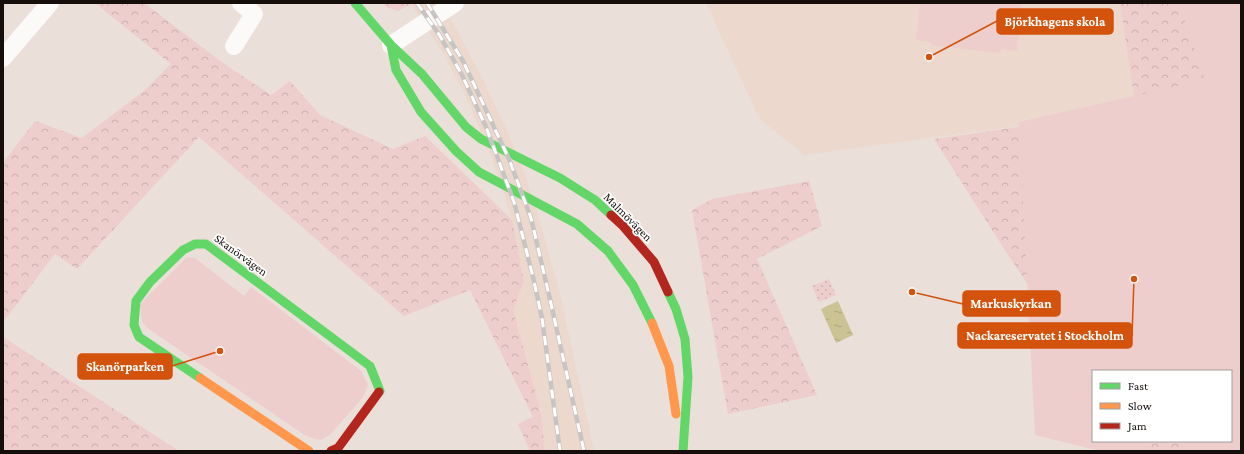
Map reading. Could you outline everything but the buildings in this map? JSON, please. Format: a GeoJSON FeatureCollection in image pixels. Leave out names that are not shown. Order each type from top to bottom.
{"type":"FeatureCollection","features":[{"type":"Feature","properties":{"kind":"street"},"geometry":{"type":"LineString","coordinates":[[3,58],[50,3]]}},
{"type":"Feature","properties":{"kind":"street"},"geometry":{"type":"LineString","coordinates":[[234,46],[254,14],[242,3]]}},
{"type":"Feature","properties":{"kind":"street","name":"Malmövägen"},"geometry":{"type":"LineString","coordinates":[[355,3],[391,45],[422,74],[466,127],[481,139],[560,178],[596,200],[623,226],[654,262],[676,308],[686,339],[688,377],[682,451]]}},
{"type":"Feature","properties":{"kind":"street"},"geometry":{"type":"LineString","coordinates":[[391,45],[455,3]]}},
{"type":"Feature","properties":{"kind":"street","name":"Malmövägen"},"geometry":{"type":"LineString","coordinates":[[391,45],[396,70],[421,112],[456,151],[480,172],[577,224],[608,251],[633,285],[652,323],[669,366],[682,451]]}},
{"type":"Feature","properties":{"kind":"street","name":"Skanörvägen"},"geometry":{"type":"LineString","coordinates":[[309,451],[139,337],[134,325],[136,301],[150,282],[183,250],[195,244],[206,244],[370,366],[380,390],[338,448],[331,451]]}},
{"type":"Feature","properties":{"kind":"shaded area"},"geometry":{"type":"Polygon","coordinates":[[[410,3],[440,3],[458,32],[483,79],[507,131],[525,175],[560,294],[594,451],[545,451],[541,414],[513,309],[524,282],[512,220],[496,169],[469,103],[443,53],[410,3]]]}},
{"type":"Feature","properties":{"kind":"shaded area"},"geometry":{"type":"Polygon","coordinates":[[[706,3],[1120,3],[1136,110],[804,155],[759,118],[706,3]]]}},
{"type":"Feature","properties":{"kind":"green space"},"geometry":{"type":"Polygon","coordinates":[[[95,3],[144,3],[223,63],[271,95],[290,81],[320,115],[393,149],[425,136],[512,220],[524,282],[513,309],[541,414],[545,451],[530,451],[518,424],[533,417],[470,290],[404,316],[199,137],[77,269],[55,254],[3,322],[3,163],[35,121],[82,138],[145,90],[171,64],[95,3]]]}},
{"type":"Feature","properties":{"kind":"green space"},"geometry":{"type":"Polygon","coordinates":[[[383,3],[411,4],[398,11],[386,7],[383,3]]]}},
{"type":"Feature","properties":{"kind":"green space"},"geometry":{"type":"Polygon","coordinates":[[[920,3],[1021,3],[1017,51],[1001,49],[1000,53],[931,45],[931,42],[916,40],[920,3]]]}},
{"type":"Feature","properties":{"kind":"green space"},"geometry":{"type":"Polygon","coordinates":[[[1120,3],[1241,3],[1241,451],[1124,451],[1120,442],[1232,442],[1232,370],[1092,370],[1080,362],[1006,252],[934,139],[1136,110],[1120,3]]]}},
{"type":"Feature","properties":{"kind":"green space"},"geometry":{"type":"Polygon","coordinates":[[[1179,3],[1241,3],[1241,451],[1180,451],[1180,442],[1232,442],[1232,370],[1092,370],[1092,442],[1163,442],[1119,451],[1100,451],[1035,435],[1019,122],[1205,80],[1179,3]]]}},
{"type":"Feature","properties":{"kind":"green space"},"geometry":{"type":"Polygon","coordinates":[[[809,181],[822,226],[757,259],[817,395],[728,414],[692,210],[712,199],[809,181]]]}},
{"type":"Feature","properties":{"kind":"green space"},"geometry":{"type":"Polygon","coordinates":[[[187,257],[195,258],[244,296],[251,287],[361,371],[368,385],[363,397],[330,435],[320,440],[306,436],[146,327],[142,321],[140,304],[187,257]]]}},
{"type":"Feature","properties":{"kind":"green space"},"geometry":{"type":"Polygon","coordinates":[[[829,279],[836,295],[819,302],[812,286],[829,279]]]}},
{"type":"Feature","properties":{"kind":"green space"},"geometry":{"type":"Polygon","coordinates":[[[3,337],[179,451],[3,451],[3,337]]]}},
{"type":"Feature","properties":{"kind":"water"},"geometry":{"type":"Polygon","coordinates":[[[838,301],[853,335],[836,343],[821,309],[838,301]]]}},
{"type":"Feature","properties":{"kind":"railway"},"geometry":{"type":"LineString","coordinates":[[417,3],[440,36],[462,75],[486,127],[514,202],[542,318],[560,451]]}},
{"type":"Feature","properties":{"kind":"railway"},"geometry":{"type":"LineString","coordinates":[[427,3],[463,61],[509,159],[531,218],[584,451]]}},
{"type":"Feature","properties":{"kind":"traffic: fast"},"geometry":{"type":"LineString","coordinates":[[355,3],[391,45],[422,74],[466,127],[481,139],[560,178],[595,200],[611,215]]}},
{"type":"Feature","properties":{"kind":"traffic: fast"},"geometry":{"type":"LineString","coordinates":[[391,45],[396,70],[421,112],[456,151],[479,172],[577,224],[608,251],[633,285],[652,323]]}},
{"type":"Feature","properties":{"kind":"traffic: fast"},"geometry":{"type":"LineString","coordinates":[[200,378],[139,337],[134,325],[136,301],[150,282],[183,250],[195,244],[206,244],[370,366],[380,391],[379,392]]}},
{"type":"Feature","properties":{"kind":"traffic: fast"},"geometry":{"type":"LineString","coordinates":[[668,292],[676,309],[685,339],[688,377],[683,451]]}},
{"type":"Feature","properties":{"kind":"traffic: slow"},"geometry":{"type":"LineString","coordinates":[[652,323],[669,366],[676,414]]}},
{"type":"Feature","properties":{"kind":"traffic: slow"},"geometry":{"type":"LineString","coordinates":[[200,378],[309,451]]}},
{"type":"Feature","properties":{"kind":"traffic: jam"},"geometry":{"type":"LineString","coordinates":[[611,215],[623,226],[654,262],[668,292]]}},
{"type":"Feature","properties":{"kind":"traffic: jam"},"geometry":{"type":"LineString","coordinates":[[331,451],[338,448],[379,392]]}},
{"type":"Feature","properties":{"kind":"place","name":"Björkhagens skola"},"geometry":{"type":"Point","coordinates":[929,57]}},
{"type":"Feature","properties":{"kind":"place","name":"Nackareservatet i Stockholm"},"geometry":{"type":"Point","coordinates":[1134,279]}},
{"type":"Feature","properties":{"kind":"place","name":"Markuskyrkan"},"geometry":{"type":"Point","coordinates":[912,292]}},
{"type":"Feature","properties":{"kind":"place","name":"Skanörparken"},"geometry":{"type":"Point","coordinates":[220,351]}}]}
